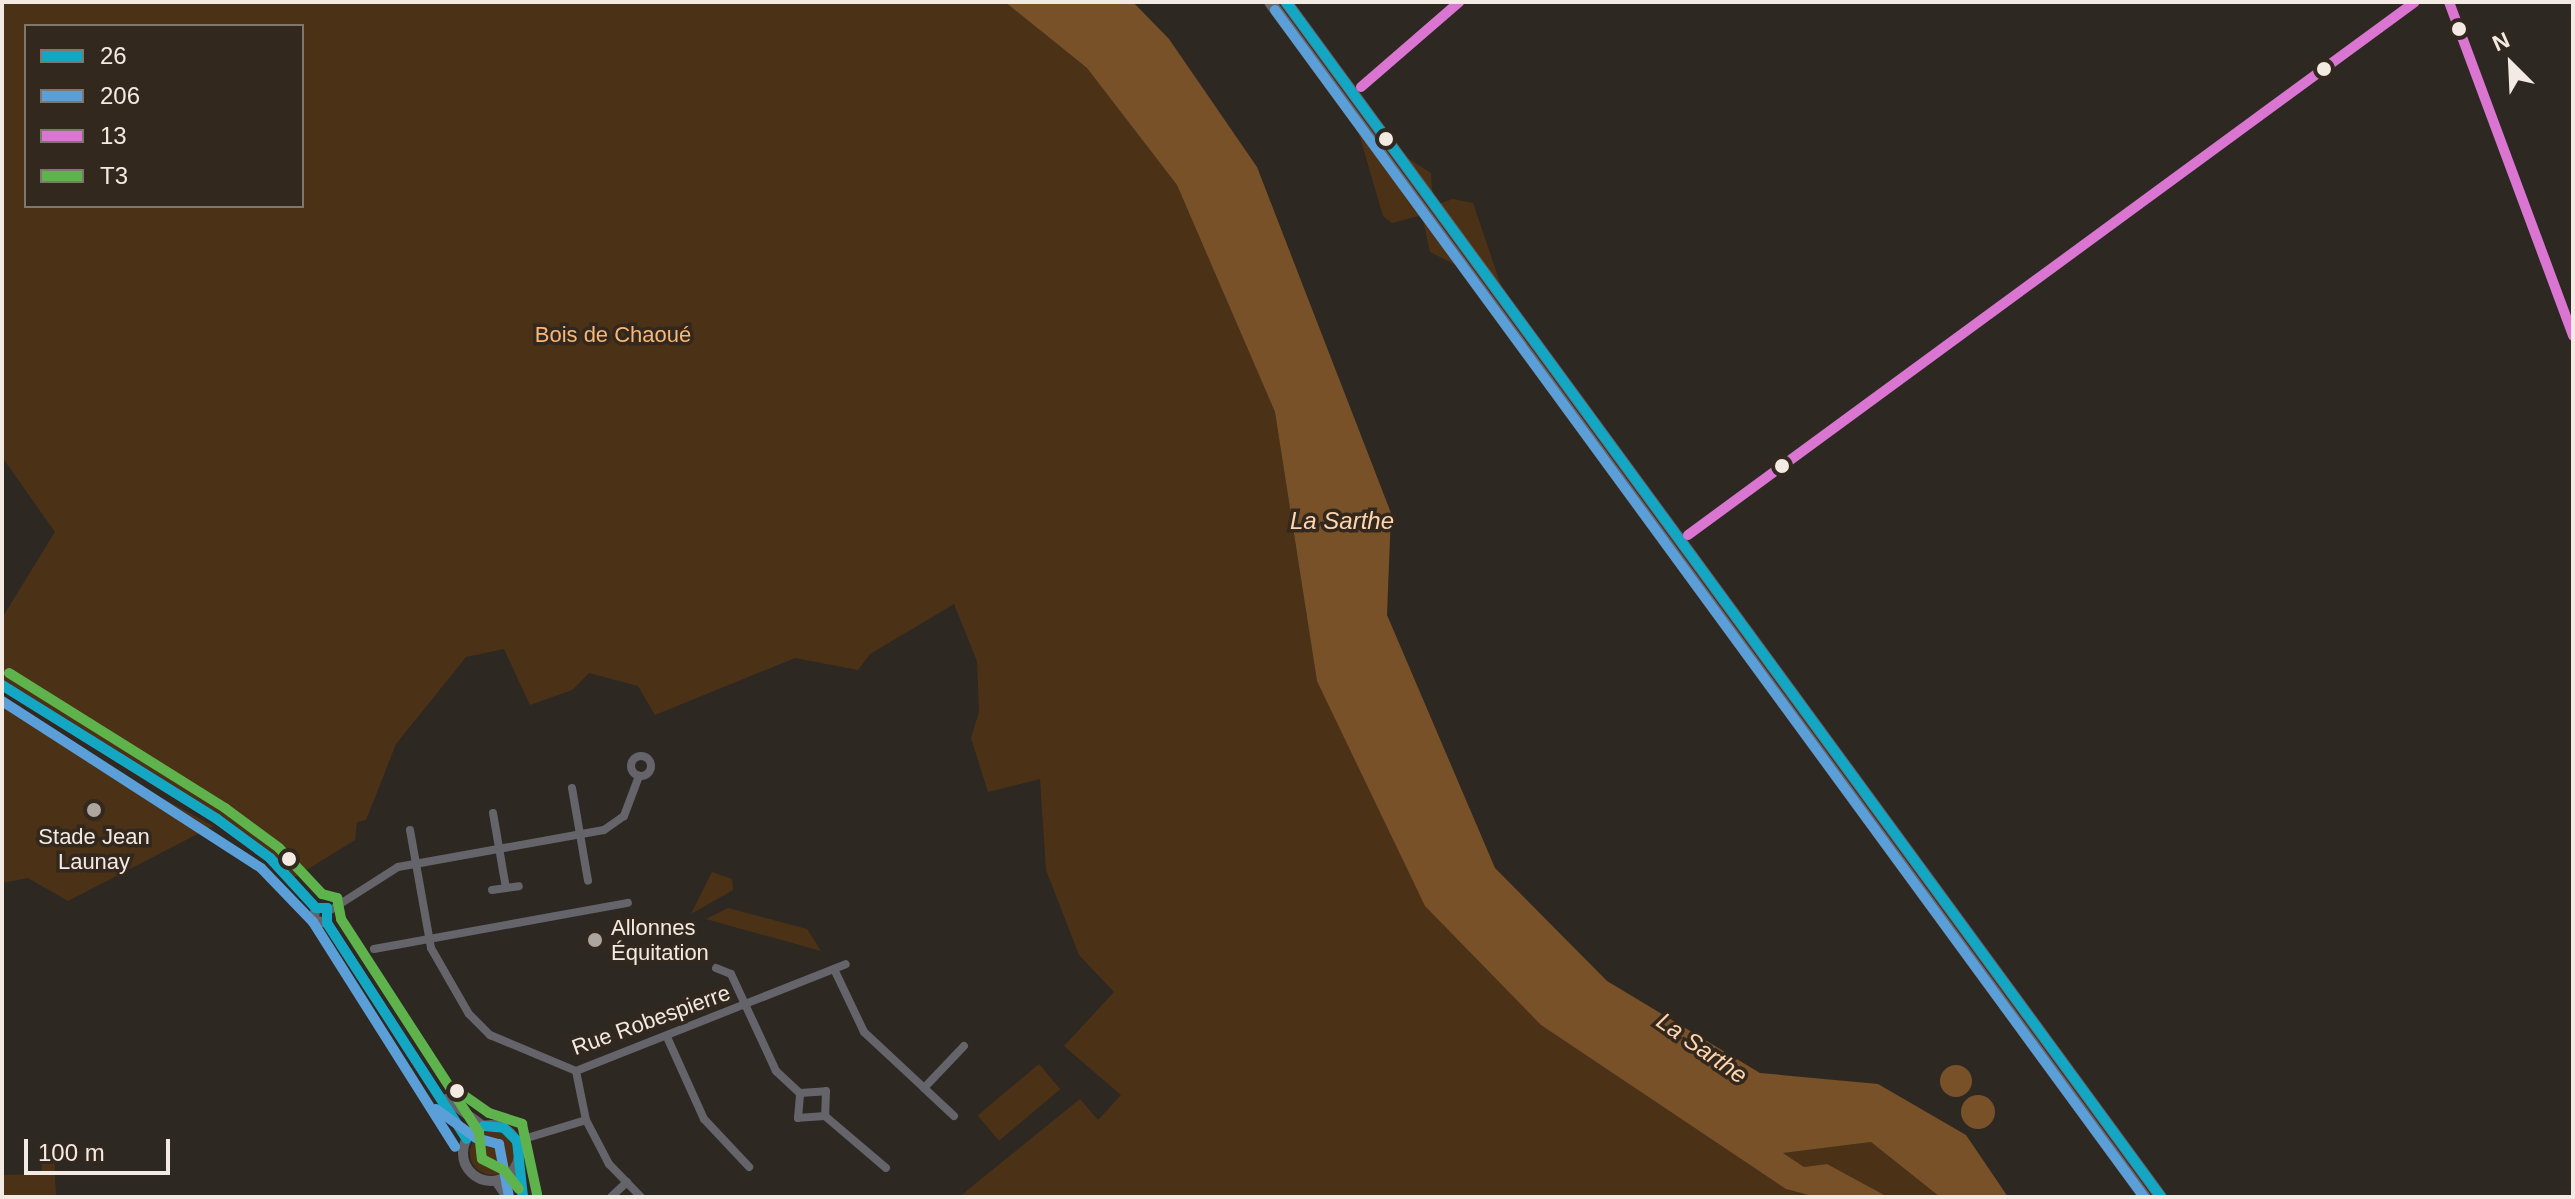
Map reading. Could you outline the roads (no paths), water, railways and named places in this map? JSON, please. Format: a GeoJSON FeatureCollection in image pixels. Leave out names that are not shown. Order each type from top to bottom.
{"type":"FeatureCollection","features":[{"type":"Feature","properties":{"kind":"main road"},"geometry":{"type":"LineString","coordinates":[[1270,2],[2161,1197]]}},
{"type":"Feature","properties":{"kind":"main road"},"geometry":{"type":"LineString","coordinates":[[1286,2],[1428,211],[2145,1197]]}},
{"type":"Feature","properties":{"kind":"main road"},"geometry":{"type":"LineString","coordinates":[[2121,1164],[2135,1197]]}},
{"type":"Feature","properties":{"kind":"street"},"geometry":{"type":"LineString","coordinates":[[1361,87],[1459,2]]}},
{"type":"Feature","properties":{"kind":"street"},"geometry":{"type":"LineString","coordinates":[[1688,535],[2415,2]]}},
{"type":"Feature","properties":{"kind":"street"},"geometry":{"type":"LineString","coordinates":[[2449,2],[2573,336]]}},
{"type":"Feature","properties":{"kind":"street"},"geometry":{"type":"LineString","coordinates":[[2,685],[217,819],[270,858],[316,908],[329,911]]}},
{"type":"Feature","properties":{"kind":"street"},"geometry":{"type":"LineString","coordinates":[[507,1197],[496,1181],[468,1168],[467,1139],[444,1097],[327,923],[329,911],[387,871],[581,833],[624,816],[639,776]]}},
{"type":"Feature","properties":{"kind":"street"},"geometry":{"type":"LineString","coordinates":[[572,788],[588,881]]}},
{"type":"Feature","properties":{"kind":"street"},"geometry":{"type":"LineString","coordinates":[[493,813],[506,888]]}},
{"type":"Feature","properties":{"kind":"street"},"geometry":{"type":"LineString","coordinates":[[410,830],[428,936]]}},
{"type":"Feature","properties":{"kind":"street"},"geometry":{"type":"LineString","coordinates":[[492,890],[519,886]]}},
{"type":"Feature","properties":{"kind":"street"},"geometry":{"type":"LineString","coordinates":[[374,949],[428,936],[628,903]]}},
{"type":"Feature","properties":{"kind":"street"},"geometry":{"type":"LineString","coordinates":[[316,908],[314,922],[327,923]]}},
{"type":"Feature","properties":{"kind":"street","name":"Rue Robespierre"},"geometry":{"type":"LineString","coordinates":[[428,936],[483,1030],[576,1071],[846,964]]}},
{"type":"Feature","properties":{"kind":"street"},"geometry":{"type":"LineString","coordinates":[[716,968],[731,974],[767,1058],[800,1093],[798,1118],[825,1116],[886,1168]]}},
{"type":"Feature","properties":{"kind":"street"},"geometry":{"type":"LineString","coordinates":[[834,969],[864,1032],[954,1116]]}},
{"type":"Feature","properties":{"kind":"street"},"geometry":{"type":"LineString","coordinates":[[667,1037],[704,1119],[749,1167]]}},
{"type":"Feature","properties":{"kind":"street"},"geometry":{"type":"LineString","coordinates":[[924,1088],[964,1046]]}},
{"type":"Feature","properties":{"kind":"street"},"geometry":{"type":"LineString","coordinates":[[576,1071],[586,1120],[627,1182],[641,1197]]}},
{"type":"Feature","properties":{"kind":"street"},"geometry":{"type":"LineString","coordinates":[[800,1093],[826,1091],[825,1116]]}},
{"type":"Feature","properties":{"kind":"street"},"geometry":{"type":"LineString","coordinates":[[444,1097],[483,1126],[504,1128],[517,1141],[516,1166],[523,1197]]}},
{"type":"Feature","properties":{"kind":"street"},"geometry":{"type":"LineString","coordinates":[[517,1141],[586,1120]]}},
{"type":"Feature","properties":{"kind":"street"},"geometry":{"type":"LineString","coordinates":[[467,1139],[483,1126]]}},
{"type":"Feature","properties":{"kind":"street"},"geometry":{"type":"LineString","coordinates":[[496,1181],[516,1166]]}},
{"type":"Feature","properties":{"kind":"street"},"geometry":{"type":"LineString","coordinates":[[611,1197],[627,1182]]}},
{"type":"Feature","properties":{"kind":"water","name":"La Sarthe"},"geometry":{"type":"Polygon","coordinates":[[[1005,2],[1133,2],[1169,39],[1257,167],[1391,513],[1387,615],[1495,868],[1607,981],[1760,1073],[1878,1084],[1966,1135],[2008,1197],[1940,1197],[1871,1142],[1783,1153],[1804,1167],[1827,1164],[1888,1197],[1816,1197],[1786,1189],[1541,1025],[1425,906],[1317,681],[1275,412],[1177,185],[1087,68],[1005,2]]]}},
{"type":"Feature","properties":{"kind":"water"},"geometry":{"type":"Polygon","coordinates":[[[1956,1065],[1967,1070],[1972,1081],[1967,1092],[1956,1097],[1945,1092],[1940,1081],[1945,1070],[1956,1065]]]}},
{"type":"Feature","properties":{"kind":"water"},"geometry":{"type":"Polygon","coordinates":[[[1978,1095],[1990,1100],[1995,1112],[1990,1124],[1978,1129],[1966,1124],[1961,1112],[1966,1100],[1978,1095]]]}},
{"type":"Feature","properties":{"kind":"place","name":"Stade Jean Launay"},"geometry":{"type":"Point","coordinates":[94,810]}},
{"type":"Feature","properties":{"kind":"place","name":"Allonnes Équitation"},"geometry":{"type":"Point","coordinates":[595,940]}},
{"type":"Feature","properties":{"kind":"park label","name":"Bois de Chaoué"},"geometry":{"type":"Point","coordinates":[613,335]}}]}
